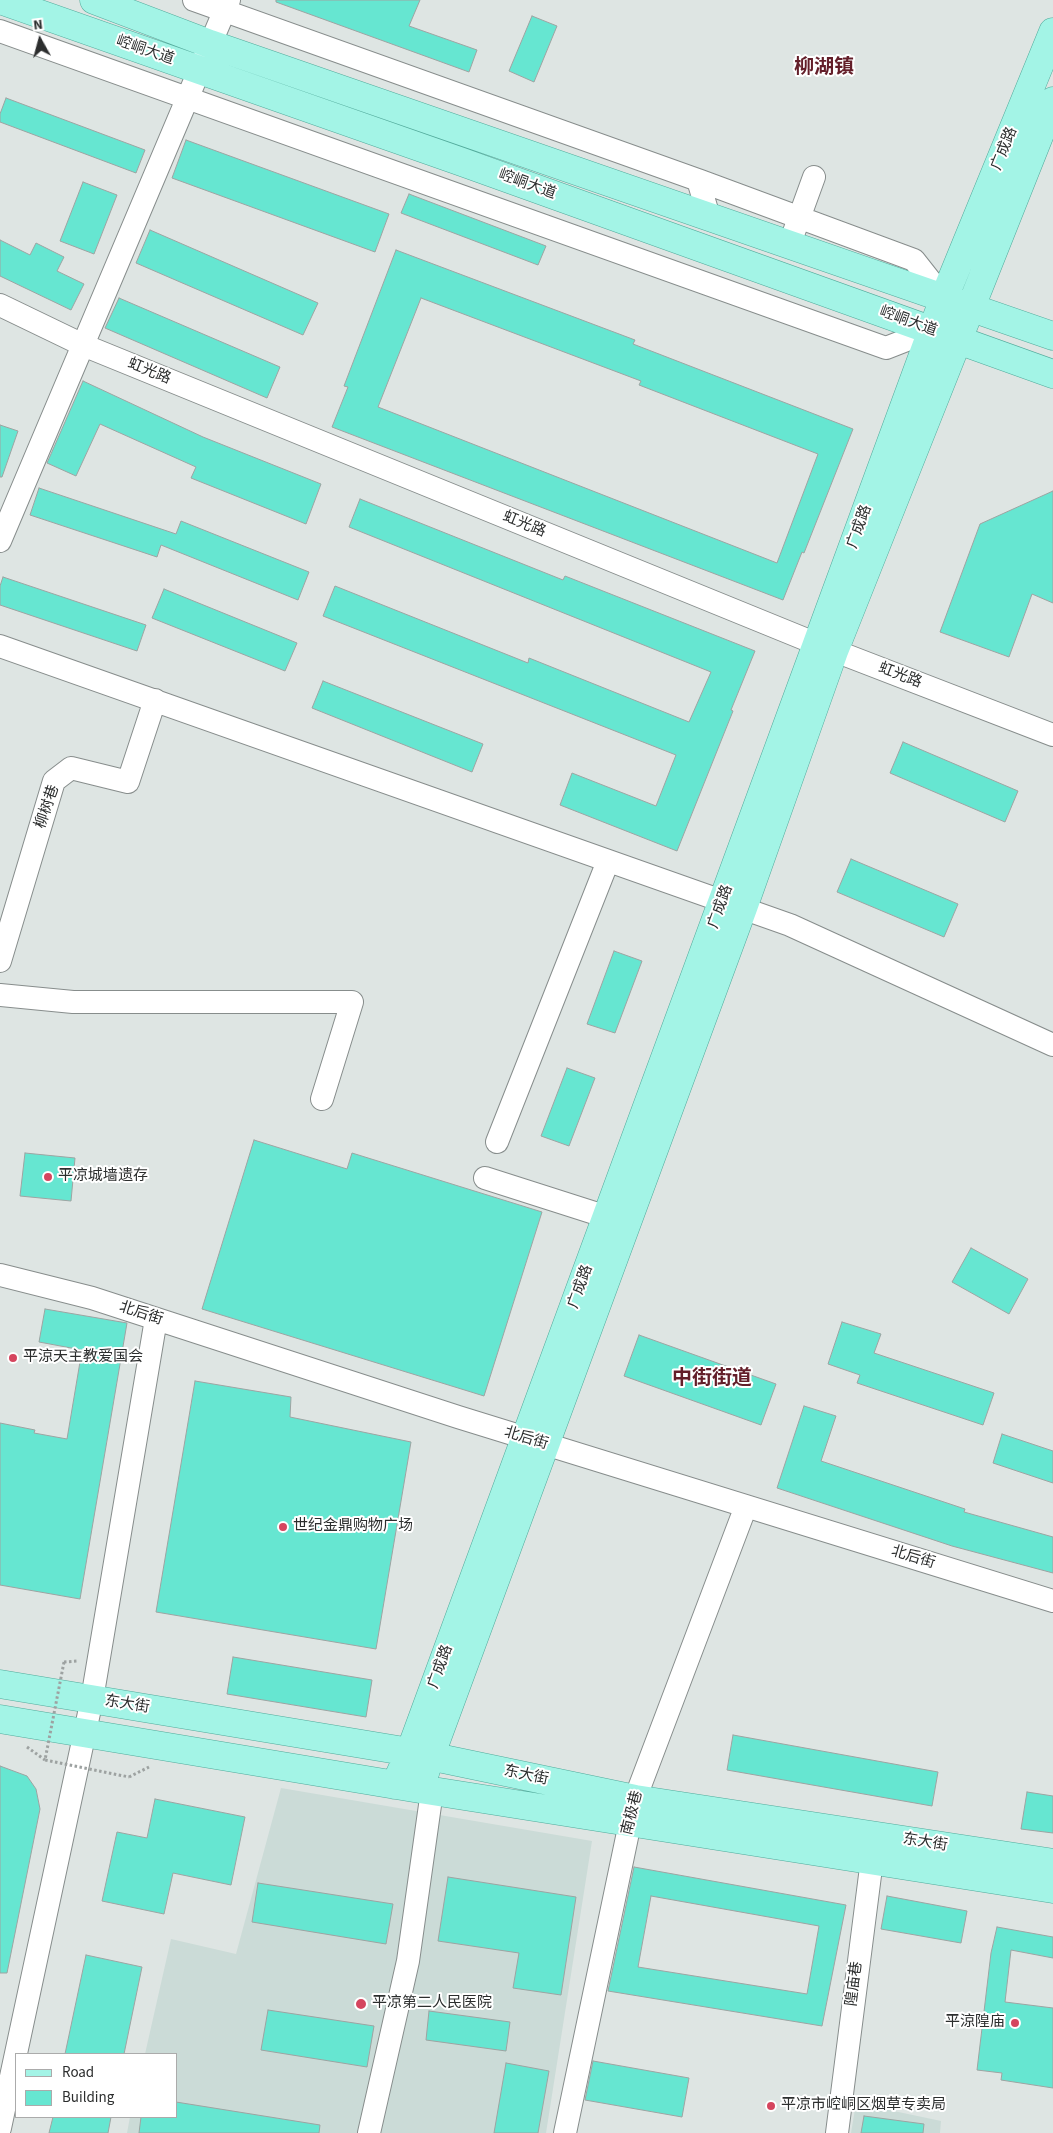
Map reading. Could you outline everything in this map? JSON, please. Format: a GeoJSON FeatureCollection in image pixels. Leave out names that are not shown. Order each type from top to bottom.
{"type":"FeatureCollection","features":[{"type":"Feature","properties":{"kind":"main road","name":"崆峒大道"},"geometry":{"type":"LineString","coordinates":[[0,0],[1053,374]]}},
{"type":"Feature","properties":{"kind":"main road","name":"崆峒大道"},"geometry":{"type":"LineString","coordinates":[[94,0],[210,44],[1053,336]]}},
{"type":"Feature","properties":{"kind":"main road","name":"广成路"},"geometry":{"type":"LineString","coordinates":[[416,1789],[420,1755],[826,648],[932,330],[1053,32]]}},
{"type":"Feature","properties":{"kind":"main road","name":"广成路"},"geometry":{"type":"LineString","coordinates":[[826,648],[959,340],[1053,101]]}},
{"type":"Feature","properties":{"kind":"main road","name":"广成路"},"geometry":{"type":"LineString","coordinates":[[535,1441],[607,1217],[733,905]]}},
{"type":"Feature","properties":{"kind":"main road","name":"东大街"},"geometry":{"type":"LineString","coordinates":[[0,1684],[420,1755],[632,1810]]}},
{"type":"Feature","properties":{"kind":"main road","name":"东大街"},"geometry":{"type":"LineString","coordinates":[[0,1720],[416,1789],[632,1810],[873,1848],[1053,1888]]}},
{"type":"Feature","properties":{"kind":"main road","name":"东大街"},"geometry":{"type":"LineString","coordinates":[[873,1848],[1053,1863]]}},
{"type":"Feature","properties":{"kind":"street"},"geometry":{"type":"LineString","coordinates":[[194,0],[226,5],[914,260],[944,298]]}},
{"type":"Feature","properties":{"kind":"street"},"geometry":{"type":"LineString","coordinates":[[0,541],[226,5]]}},
{"type":"Feature","properties":{"kind":"street"},"geometry":{"type":"LineString","coordinates":[[0,31],[886,348],[932,330]]}},
{"type":"Feature","properties":{"kind":"street"},"geometry":{"type":"LineString","coordinates":[[790,245],[814,178]]}},
{"type":"Feature","properties":{"kind":"street"},"geometry":{"type":"LineString","coordinates":[[698,180],[709,217]]}},
{"type":"Feature","properties":{"kind":"street","name":"虹光路"},"geometry":{"type":"LineString","coordinates":[[0,305],[83,345],[826,648],[1053,735]]}},
{"type":"Feature","properties":{"kind":"street"},"geometry":{"type":"LineString","coordinates":[[0,646],[790,925],[1053,1045]]}},
{"type":"Feature","properties":{"kind":"street","name":"柳树巷"},"geometry":{"type":"LineString","coordinates":[[0,961],[54,781],[71,768],[128,782],[155,700]]}},
{"type":"Feature","properties":{"kind":"street"},"geometry":{"type":"LineString","coordinates":[[497,1142],[608,861]]}},
{"type":"Feature","properties":{"kind":"street"},"geometry":{"type":"LineString","coordinates":[[0,995],[73,1002],[352,1002],[322,1100]]}},
{"type":"Feature","properties":{"kind":"street"},"geometry":{"type":"LineString","coordinates":[[485,1178],[607,1217]]}},
{"type":"Feature","properties":{"kind":"street","name":"北后街"},"geometry":{"type":"LineString","coordinates":[[0,1275],[92,1298],[535,1441],[1053,1601]]}},
{"type":"Feature","properties":{"kind":"street"},"geometry":{"type":"LineString","coordinates":[[0,2128],[5,2077],[92,1700],[156,1319]]}},
{"type":"Feature","properties":{"kind":"street","name":"南极巷"},"geometry":{"type":"LineString","coordinates":[[564,2133],[632,1810],[746,1506]]}},
{"type":"Feature","properties":{"kind":"street"},"geometry":{"type":"LineString","coordinates":[[369,2133],[408,1961],[416,1789]]}},
{"type":"Feature","properties":{"kind":"street","name":"隍庙巷"},"geometry":{"type":"LineString","coordinates":[[837,2133],[873,1848]]}},
{"type":"Feature","properties":{"kind":"path"},"geometry":{"type":"LineString","coordinates":[[64,1662],[45,1760],[129,1777]]}},
{"type":"Feature","properties":{"kind":"shaded area","name":"平凉第二人民医院"},"geometry":{"type":"Polygon","coordinates":[[[281,1788],[592,1841],[546,2133],[127,2133],[130,2118],[178,2118],[178,2053],[145,2053],[171,1939],[236,1954],[281,1788]]]}},
{"type":"Feature","properties":{"kind":"shaded area"},"geometry":{"type":"Polygon","coordinates":[[[856,2103],[941,2121],[940,2133],[851,2133],[856,2103]]]}},
{"type":"Feature","properties":{"kind":"building"},"geometry":{"type":"Polygon","coordinates":[[[276,0],[420,0],[409,26],[477,50],[469,72],[276,2],[276,0]]]}},
{"type":"Feature","properties":{"kind":"building"},"geometry":{"type":"Polygon","coordinates":[[[532,16],[557,26],[534,82],[509,71],[532,16]]]}},
{"type":"Feature","properties":{"kind":"building"},"geometry":{"type":"Polygon","coordinates":[[[6,98],[145,150],[136,173],[0,122],[0,114],[6,98]]]}},
{"type":"Feature","properties":{"kind":"building"},"geometry":{"type":"Polygon","coordinates":[[[186,140],[389,214],[375,252],[172,178],[186,140]]]}},
{"type":"Feature","properties":{"kind":"building"},"geometry":{"type":"Polygon","coordinates":[[[83,182],[117,195],[94,254],[60,241],[83,182]]]}},
{"type":"Feature","properties":{"kind":"building"},"geometry":{"type":"Polygon","coordinates":[[[409,194],[546,246],[538,265],[401,213],[409,194]]]}},
{"type":"Feature","properties":{"kind":"building"},"geometry":{"type":"Polygon","coordinates":[[[150,230],[318,303],[303,335],[136,263],[150,230]]]}},
{"type":"Feature","properties":{"kind":"building"},"geometry":{"type":"Polygon","coordinates":[[[0,240],[30,255],[36,243],[64,257],[57,271],[84,284],[71,310],[0,276],[0,240]]]}},
{"type":"Feature","properties":{"kind":"building"},"geometry":{"type":"Polygon","coordinates":[[[396,250],[635,340],[633,344],[853,429],[804,553],[802,552],[783,600],[332,427],[348,387],[344,386],[396,250]],[[421,298],[378,407],[777,563],[818,454],[639,385],[641,381],[421,298]]]}},
{"type":"Feature","properties":{"kind":"building"},"geometry":{"type":"Polygon","coordinates":[[[119,298],[280,367],[267,398],[105,328],[119,298]]]}},
{"type":"Feature","properties":{"kind":"building"},"geometry":{"type":"Polygon","coordinates":[[[83,381],[203,437],[321,484],[306,524],[191,478],[196,467],[100,424],[76,476],[47,463],[83,381]]]}},
{"type":"Feature","properties":{"kind":"building"},"geometry":{"type":"Polygon","coordinates":[[[0,425],[18,431],[2,477],[0,477],[0,425]]]}},
{"type":"Feature","properties":{"kind":"building"},"geometry":{"type":"Polygon","coordinates":[[[39,488],[176,534],[181,521],[309,572],[298,600],[161,545],[157,557],[30,515],[39,488]]]}},
{"type":"Feature","properties":{"kind":"building"},"geometry":{"type":"Polygon","coordinates":[[[1053,491],[1053,603],[1032,594],[1009,657],[940,632],[980,524],[1053,491]]]}},
{"type":"Feature","properties":{"kind":"building"},"geometry":{"type":"Polygon","coordinates":[[[360,499],[563,580],[565,576],[755,651],[677,851],[560,805],[572,773],[656,806],[676,755],[323,616],[335,586],[528,663],[529,658],[689,722],[711,672],[349,527],[360,499]]]}},
{"type":"Feature","properties":{"kind":"building"},"geometry":{"type":"Polygon","coordinates":[[[3,577],[146,625],[137,651],[0,605],[0,586],[3,577]]]}},
{"type":"Feature","properties":{"kind":"building"},"geometry":{"type":"Polygon","coordinates":[[[164,589],[297,643],[285,671],[152,618],[164,589]]]}},
{"type":"Feature","properties":{"kind":"building"},"geometry":{"type":"Polygon","coordinates":[[[323,681],[483,744],[472,772],[312,708],[323,681]]]}},
{"type":"Feature","properties":{"kind":"building"},"geometry":{"type":"Polygon","coordinates":[[[903,742],[1018,791],[1005,822],[890,773],[903,742]]]}},
{"type":"Feature","properties":{"kind":"building"},"geometry":{"type":"Polygon","coordinates":[[[851,859],[958,904],[944,937],[837,892],[851,859]]]}},
{"type":"Feature","properties":{"kind":"building"},"geometry":{"type":"Polygon","coordinates":[[[614,951],[642,961],[615,1033],[587,1024],[614,951]]]}},
{"type":"Feature","properties":{"kind":"building"},"geometry":{"type":"Polygon","coordinates":[[[567,1068],[595,1078],[569,1146],[541,1136],[567,1068]]]}},
{"type":"Feature","properties":{"kind":"building"},"geometry":{"type":"Polygon","coordinates":[[[254,1140],[347,1169],[352,1153],[542,1212],[484,1396],[202,1309],[254,1140]]]}},
{"type":"Feature","properties":{"kind":"building","name":"平凉城墙遗存"},"geometry":{"type":"Polygon","coordinates":[[[25,1153],[75,1158],[71,1201],[20,1196],[25,1153]]]}},
{"type":"Feature","properties":{"kind":"building"},"geometry":{"type":"Polygon","coordinates":[[[971,1248],[1028,1279],[1009,1314],[952,1282],[971,1248]]]}},
{"type":"Feature","properties":{"kind":"building"},"geometry":{"type":"Polygon","coordinates":[[[45,1309],[127,1323],[80,1599],[0,1585],[0,1423],[35,1430],[34,1433],[67,1439],[82,1350],[39,1342],[45,1309]]]}},
{"type":"Feature","properties":{"kind":"building"},"geometry":{"type":"Polygon","coordinates":[[[842,1322],[881,1334],[874,1353],[994,1393],[983,1425],[857,1383],[860,1375],[828,1364],[842,1322]]]}},
{"type":"Feature","properties":{"kind":"building"},"geometry":{"type":"Polygon","coordinates":[[[639,1335],[776,1384],[761,1425],[624,1376],[639,1335]]]}},
{"type":"Feature","properties":{"kind":"building","name":"世纪金鼎购物广场"},"geometry":{"type":"Polygon","coordinates":[[[195,1381],[291,1397],[290,1417],[411,1442],[376,1649],[156,1612],[195,1381]]]}},
{"type":"Feature","properties":{"kind":"building"},"geometry":{"type":"Polygon","coordinates":[[[804,1406],[836,1416],[821,1461],[965,1509],[964,1512],[1053,1537],[1053,1573],[952,1546],[777,1488],[804,1406]]]}},
{"type":"Feature","properties":{"kind":"building"},"geometry":{"type":"Polygon","coordinates":[[[1002,1434],[1053,1451],[1053,1483],[993,1463],[1002,1434]]]}},
{"type":"Feature","properties":{"kind":"building"},"geometry":{"type":"Polygon","coordinates":[[[233,1657],[372,1680],[366,1717],[227,1694],[233,1657]]]}},
{"type":"Feature","properties":{"kind":"building"},"geometry":{"type":"Polygon","coordinates":[[[733,1735],[938,1772],[932,1806],[727,1770],[733,1735]]]}},
{"type":"Feature","properties":{"kind":"building"},"geometry":{"type":"Polygon","coordinates":[[[0,1766],[27,1776],[36,1789],[40,1809],[7,1973],[0,1973],[0,1766]]]}},
{"type":"Feature","properties":{"kind":"building"},"geometry":{"type":"Polygon","coordinates":[[[1027,1792],[1053,1796],[1053,1833],[1021,1829],[1027,1792]]]}},
{"type":"Feature","properties":{"kind":"building"},"geometry":{"type":"Polygon","coordinates":[[[155,1799],[245,1817],[231,1885],[173,1873],[164,1914],[102,1901],[117,1832],[147,1838],[155,1799]]]}},
{"type":"Feature","properties":{"kind":"building"},"geometry":{"type":"Polygon","coordinates":[[[634,1867],[846,1905],[822,2026],[608,1991],[634,1867]],[[651,1896],[638,1967],[807,1994],[819,1926],[651,1896]]]}},
{"type":"Feature","properties":{"kind":"building"},"geometry":{"type":"Polygon","coordinates":[[[448,1877],[576,1897],[561,1995],[513,1988],[519,1953],[438,1941],[448,1877]]]}},
{"type":"Feature","properties":{"kind":"building"},"geometry":{"type":"Polygon","coordinates":[[[258,1883],[393,1904],[386,1944],[252,1922],[258,1883]]]}},
{"type":"Feature","properties":{"kind":"building"},"geometry":{"type":"Polygon","coordinates":[[[887,1896],[967,1911],[961,1943],[881,1929],[887,1896]]]}},
{"type":"Feature","properties":{"kind":"building"},"geometry":{"type":"Polygon","coordinates":[[[997,1927],[1053,1937],[1053,1958],[1011,1950],[1005,2002],[1053,2008],[1053,2088],[1001,2080],[1002,2073],[977,2070],[991,1953],[997,1927]]]}},
{"type":"Feature","properties":{"kind":"building"},"geometry":{"type":"Polygon","coordinates":[[[86,1955],[142,1967],[124,2053],[65,2053],[86,1955]]]}},
{"type":"Feature","properties":{"kind":"building"},"geometry":{"type":"Polygon","coordinates":[[[268,2010],[374,2026],[367,2067],[261,2050],[268,2010]]]}},
{"type":"Feature","properties":{"kind":"building"},"geometry":{"type":"Polygon","coordinates":[[[429,2011],[510,2022],[506,2051],[426,2040],[429,2011]]]}},
{"type":"Feature","properties":{"kind":"building"},"geometry":{"type":"Polygon","coordinates":[[[593,2061],[689,2078],[682,2117],[585,2100],[593,2061]]]}},
{"type":"Feature","properties":{"kind":"building"},"geometry":{"type":"Polygon","coordinates":[[[506,2063],[549,2071],[538,2133],[494,2133],[506,2063]]]}},
{"type":"Feature","properties":{"kind":"building"},"geometry":{"type":"Polygon","coordinates":[[[178,2102],[320,2125],[319,2133],[139,2133],[141,2118],[178,2118],[178,2102]]]}},
{"type":"Feature","properties":{"kind":"building"},"geometry":{"type":"Polygon","coordinates":[[[864,2116],[924,2124],[923,2133],[861,2133],[864,2116]]]}},
{"type":"Feature","properties":{"kind":"building"},"geometry":{"type":"Polygon","coordinates":[[[53,2118],[111,2118],[108,2133],[49,2133],[53,2118]]]}},
{"type":"Feature","properties":{"kind":"place","name":"平凉城墙遗存"},"geometry":{"type":"Point","coordinates":[48,1177]}},
{"type":"Feature","properties":{"kind":"place","name":"平涼天主教爱国会"},"geometry":{"type":"Point","coordinates":[13,1358]}},
{"type":"Feature","properties":{"kind":"place","name":"世纪金鼎购物广场"},"geometry":{"type":"Point","coordinates":[283,1527]}},
{"type":"Feature","properties":{"kind":"place","name":"平凉第二人民医院"},"geometry":{"type":"Point","coordinates":[361,2004]}},
{"type":"Feature","properties":{"kind":"place","name":"平涼隍庙"},"geometry":{"type":"Point","coordinates":[1015,2023]}},
{"type":"Feature","properties":{"kind":"place","name":"平凉市崆峒区烟草专卖局"},"geometry":{"type":"Point","coordinates":[771,2106]}},
{"type":"Feature","properties":{"kind":"district","name":"柳湖镇"},"geometry":{"type":"Point","coordinates":[824,69]}},
{"type":"Feature","properties":{"kind":"district","name":"中街街道"},"geometry":{"type":"Point","coordinates":[712,1380]}}]}
